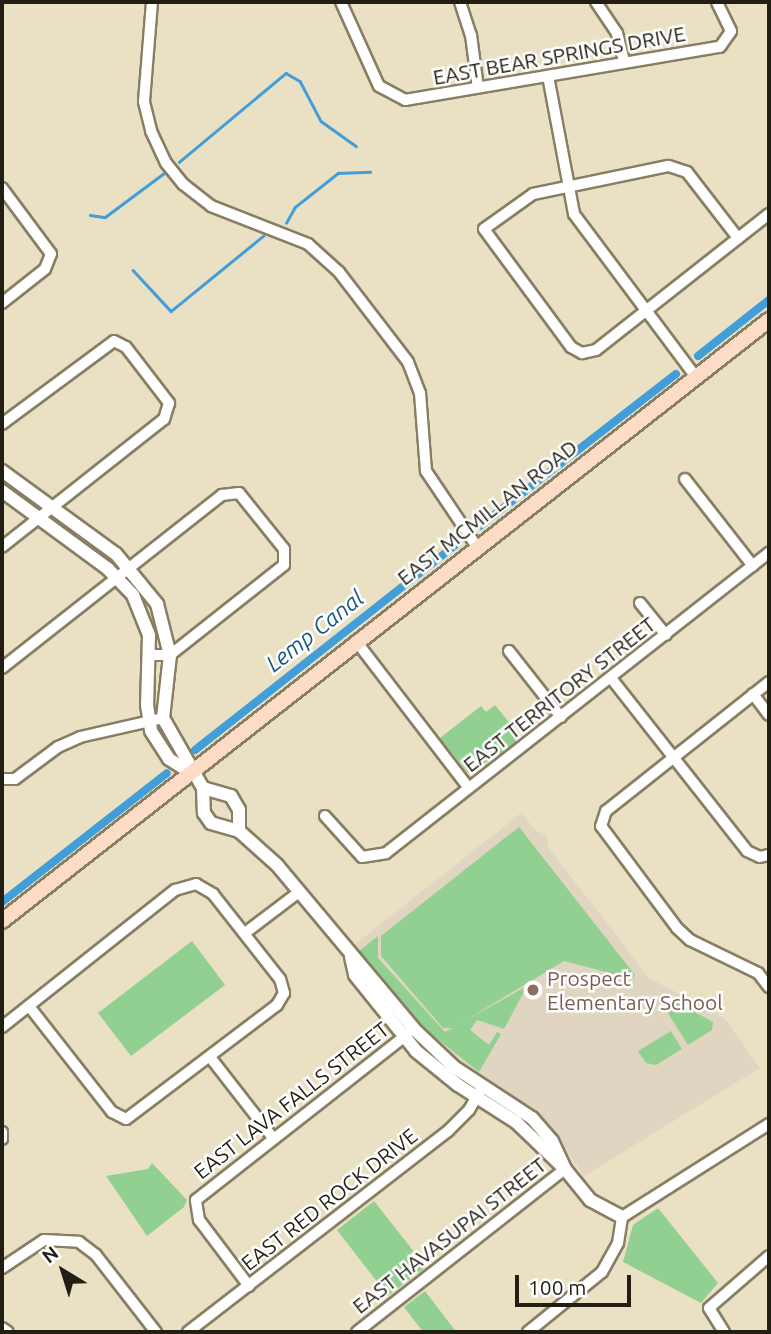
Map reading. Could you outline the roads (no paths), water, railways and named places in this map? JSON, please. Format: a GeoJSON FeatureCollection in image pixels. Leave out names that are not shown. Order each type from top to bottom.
{"type":"FeatureCollection","features":[{"type":"Feature","properties":{"kind":"main road","name":"EAST MCMILLAN ROAD"},"geometry":{"type":"LineString","coordinates":[[2,921],[769,320]]}},
{"type":"Feature","properties":{"kind":"street"},"geometry":{"type":"LineString","coordinates":[[152,2],[145,102],[151,131],[166,163],[183,184],[211,206],[300,240],[339,272],[408,362],[420,393],[426,471],[477,547]]}},
{"type":"Feature","properties":{"kind":"street","name":"EAST BEAR SPRINGS DRIVE"},"geometry":{"type":"LineString","coordinates":[[341,2],[379,86],[389,94],[405,100],[720,47],[730,36],[729,20],[717,2]]}},
{"type":"Feature","properties":{"kind":"street"},"geometry":{"type":"LineString","coordinates":[[460,2],[471,35],[478,88]]}},
{"type":"Feature","properties":{"kind":"street"},"geometry":{"type":"LineString","coordinates":[[596,2],[617,33],[624,62]]}},
{"type":"Feature","properties":{"kind":"street"},"geometry":{"type":"LineString","coordinates":[[548,75],[574,214],[585,234],[695,376]]}},
{"type":"Feature","properties":{"kind":"street"},"geometry":{"type":"LineString","coordinates":[[738,238],[687,172],[678,167],[569,186],[522,198],[484,229],[572,347],[582,353],[596,350],[769,214]]}},
{"type":"Feature","properties":{"kind":"street"},"geometry":{"type":"LineString","coordinates":[[2,188],[51,254],[45,269],[2,303]]}},
{"type":"Feature","properties":{"kind":"street"},"geometry":{"type":"LineString","coordinates":[[2,424],[114,341],[126,347],[167,398],[169,409],[164,419],[2,547]]}},
{"type":"Feature","properties":{"kind":"street"},"geometry":{"type":"LineString","coordinates":[[2,471],[130,567],[161,614],[170,655],[163,718],[191,772],[203,788],[231,796],[239,810],[239,831]]}},
{"type":"Feature","properties":{"kind":"street"},"geometry":{"type":"LineString","coordinates":[[685,480],[753,566]]}},
{"type":"Feature","properties":{"kind":"street"},"geometry":{"type":"LineString","coordinates":[[2,492],[117,577],[144,617],[151,655],[148,721],[163,753],[191,772]]}},
{"type":"Feature","properties":{"kind":"street"},"geometry":{"type":"LineString","coordinates":[[2,668],[222,495],[233,492],[284,549],[286,560],[281,569],[170,655],[151,655]]}},
{"type":"Feature","properties":{"kind":"street","name":"EAST TERRITORY STREET"},"geometry":{"type":"LineString","coordinates":[[325,816],[354,851],[369,858],[386,853],[769,553]]}},
{"type":"Feature","properties":{"kind":"street"},"geometry":{"type":"LineString","coordinates":[[640,603],[666,635]]}},
{"type":"Feature","properties":{"kind":"street"},"geometry":{"type":"LineString","coordinates":[[356,641],[469,788]]}},
{"type":"Feature","properties":{"kind":"street"},"geometry":{"type":"LineString","coordinates":[[509,651],[561,717]]}},
{"type":"Feature","properties":{"kind":"street"},"geometry":{"type":"LineString","coordinates":[[611,678],[747,852],[764,856]]}},
{"type":"Feature","properties":{"kind":"street"},"geometry":{"type":"LineString","coordinates":[[769,682],[673,758],[602,819],[606,836],[677,928],[690,940],[758,973],[769,987]]}},
{"type":"Feature","properties":{"kind":"street"},"geometry":{"type":"LineString","coordinates":[[753,695],[769,715]]}},
{"type":"Feature","properties":{"kind":"street"},"geometry":{"type":"LineString","coordinates":[[3,779],[15,779],[58,747],[80,737],[163,718]]}},
{"type":"Feature","properties":{"kind":"street"},"geometry":{"type":"LineString","coordinates":[[203,788],[202,802],[211,822],[239,831],[299,892],[351,957],[366,968],[408,1033],[479,1091],[521,1108],[544,1130],[565,1169],[590,1200],[622,1217]]}},
{"type":"Feature","properties":{"kind":"street"},"geometry":{"type":"LineString","coordinates":[[2,1027],[175,890],[196,884],[213,894],[245,933],[280,979],[284,993],[277,1005],[132,1116],[120,1118],[29,1006]]}},
{"type":"Feature","properties":{"kind":"street"},"geometry":{"type":"LineString","coordinates":[[245,933],[299,892]]}},
{"type":"Feature","properties":{"kind":"street","name":"EAST LAVA FALLS STREET"},"geometry":{"type":"LineString","coordinates":[[249,1286],[199,1220],[194,1204],[273,1138],[408,1033]]}},
{"type":"Feature","properties":{"kind":"street"},"geometry":{"type":"LineString","coordinates":[[210,1056],[273,1138]]}},
{"type":"Feature","properties":{"kind":"street","name":"EAST RED ROCK DRIVE"},"geometry":{"type":"LineString","coordinates":[[188,1332],[448,1131],[479,1091]]}},
{"type":"Feature","properties":{"kind":"street"},"geometry":{"type":"LineString","coordinates":[[528,1332],[602,1272],[618,1243],[622,1217],[769,1124]]}},
{"type":"Feature","properties":{"kind":"street","name":"EAST HAVASUPAI STREET"},"geometry":{"type":"LineString","coordinates":[[357,1332],[565,1169]]}},
{"type":"Feature","properties":{"kind":"street"},"geometry":{"type":"LineString","coordinates":[[2,1268],[36,1243],[63,1238],[91,1250],[156,1332]]}},
{"type":"Feature","properties":{"kind":"street"},"geometry":{"type":"LineString","coordinates":[[724,1332],[709,1308],[769,1256]]}},
{"type":"Feature","properties":{"kind":"street"},"geometry":{"type":"LineString","coordinates":[[2,1328],[8,1332]]}},
{"type":"Feature","properties":{"kind":"waterway"},"geometry":{"type":"LineString","coordinates":[[179,162],[286,73],[300,81],[321,121],[356,146]]}},
{"type":"Feature","properties":{"kind":"waterway"},"geometry":{"type":"LineString","coordinates":[[286,223],[295,207],[338,173],[370,172]]}},
{"type":"Feature","properties":{"kind":"waterway"},"geometry":{"type":"LineString","coordinates":[[90,215],[105,217],[164,173]]}},
{"type":"Feature","properties":{"kind":"waterway"},"geometry":{"type":"LineString","coordinates":[[133,270],[171,311],[263,236]]}},
{"type":"Feature","properties":{"kind":"waterway","name":"Lemp Canal"},"geometry":{"type":"LineString","coordinates":[[698,356],[769,300]]}},
{"type":"Feature","properties":{"kind":"waterway","name":"Lemp Canal"},"geometry":{"type":"LineString","coordinates":[[480,526],[676,374]]}},
{"type":"Feature","properties":{"kind":"waterway","name":"Lemp Canal"},"geometry":{"type":"LineString","coordinates":[[195,750],[459,542]]}},
{"type":"Feature","properties":{"kind":"waterway","name":"Lemp Canal"},"geometry":{"type":"LineString","coordinates":[[2,902],[167,773]]}},
{"type":"Feature","properties":{"kind":"place","name":"Prospect Elementary School"},"geometry":{"type":"Point","coordinates":[533,990]}}]}
